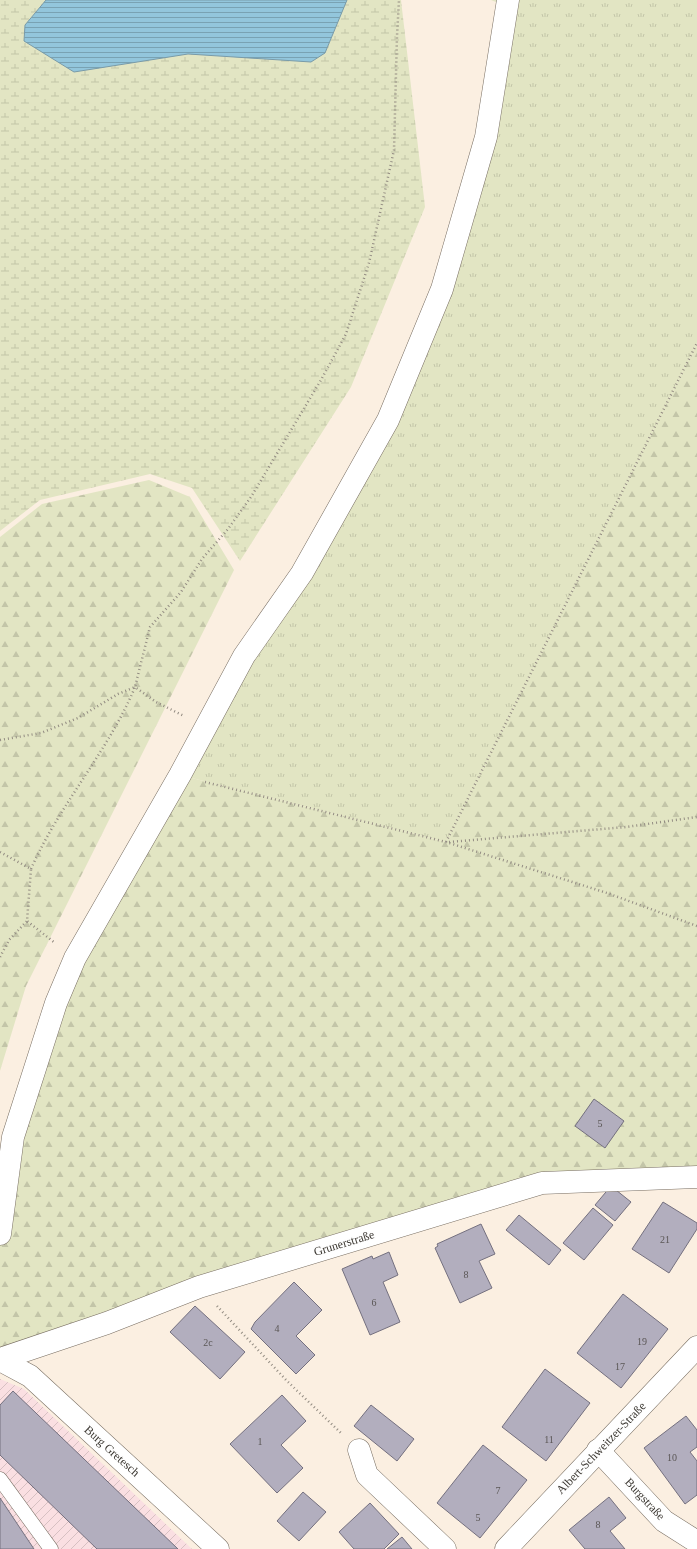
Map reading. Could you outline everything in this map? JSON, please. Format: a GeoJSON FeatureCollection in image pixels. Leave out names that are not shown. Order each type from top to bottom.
{"type":"FeatureCollection","features":[{"type":"Feature","properties":{"kind":"street"},"geometry":{"type":"LineString","coordinates":[[0,1234],[13,1137],[56,1003],[75,958],[180,775],[244,656],[302,573],[388,420],[442,289],[486,138],[508,0]]}},
{"type":"Feature","properties":{"kind":"street","name":"Grunerstraße"},"geometry":{"type":"LineString","coordinates":[[0,1360],[107,1323],[200,1287],[542,1183],[697,1177]]}},
{"type":"Feature","properties":{"kind":"street","name":"Albert-Schweitzer-Straße"},"geometry":{"type":"LineString","coordinates":[[506,1549],[697,1347]]}},
{"type":"Feature","properties":{"kind":"street","name":"Burg Gretesch"},"geometry":{"type":"LineString","coordinates":[[0,1360],[30,1376],[218,1549]]}},
{"type":"Feature","properties":{"kind":"street"},"geometry":{"type":"LineString","coordinates":[[358,1450],[367,1476],[445,1549]]}},
{"type":"Feature","properties":{"kind":"street","name":"Burgstraße"},"geometry":{"type":"LineString","coordinates":[[598,1450],[664,1521],[697,1542]]}},
{"type":"Feature","properties":{"kind":"lane"},"geometry":{"type":"LineString","coordinates":[[0,1479],[50,1549]]}},
{"type":"Feature","properties":{"kind":"path"},"geometry":{"type":"LineString","coordinates":[[0,958],[9,940],[27,921],[31,869],[43,841],[117,724],[135,687],[150,628],[181,592],[202,559],[228,529],[251,498],[321,380],[346,334],[369,263],[394,150],[396,36],[399,0]]}},
{"type":"Feature","properties":{"kind":"path"},"geometry":{"type":"LineString","coordinates":[[446,842],[697,343]]}},
{"type":"Feature","properties":{"kind":"path"},"geometry":{"type":"LineString","coordinates":[[135,687],[156,702],[206,727]]}},
{"type":"Feature","properties":{"kind":"path"},"geometry":{"type":"LineString","coordinates":[[0,740],[41,732],[78,718],[118,694],[135,687]]}},
{"type":"Feature","properties":{"kind":"path"},"geometry":{"type":"LineString","coordinates":[[180,775],[446,842],[607,893],[697,926]]}},
{"type":"Feature","properties":{"kind":"path"},"geometry":{"type":"LineString","coordinates":[[446,842],[626,827],[697,817]]}},
{"type":"Feature","properties":{"kind":"path"},"geometry":{"type":"LineString","coordinates":[[0,852],[31,869]]}},
{"type":"Feature","properties":{"kind":"path"},"geometry":{"type":"LineString","coordinates":[[27,921],[75,958]]}},
{"type":"Feature","properties":{"kind":"path"},"geometry":{"type":"LineString","coordinates":[[200,1287],[287,1381],[358,1450]]}},
{"type":"Feature","properties":{"kind":"shaded area"},"geometry":{"type":"Polygon","coordinates":[[[0,1379],[24,1389],[192,1549],[0,1549],[0,1379]]]}},
{"type":"Feature","properties":{"kind":"green space"},"geometry":{"type":"Polygon","coordinates":[[[0,0],[401,0],[425,207],[351,387],[240,561],[192,488],[150,474],[40,500],[0,531],[0,0]]]}},
{"type":"Feature","properties":{"kind":"green space"},"geometry":{"type":"Polygon","coordinates":[[[491,0],[697,0],[697,343],[446,842],[180,775],[303,573],[442,289],[508,7],[491,0]]]}},
{"type":"Feature","properties":{"kind":"green space"},"geometry":{"type":"Polygon","coordinates":[[[697,343],[697,1177],[542,1183],[0,1359],[0,1234],[56,1003],[180,775],[446,842],[697,343]]]}},
{"type":"Feature","properties":{"kind":"green space"},"geometry":{"type":"Polygon","coordinates":[[[149,480],[190,497],[234,570],[26,986],[0,1071],[0,537],[42,504],[149,480]]]}},
{"type":"Feature","properties":{"kind":"water"},"geometry":{"type":"Polygon","coordinates":[[[46,0],[347,0],[325,53],[311,62],[188,54],[74,72],[24,41],[25,25],[46,0]]]}},
{"type":"Feature","properties":{"kind":"building"},"geometry":{"type":"Polygon","coordinates":[[[594,1099],[624,1121],[605,1148],[575,1126],[594,1099]]]}},
{"type":"Feature","properties":{"kind":"building"},"geometry":{"type":"Polygon","coordinates":[[[611,1186],[631,1202],[615,1221],[595,1205],[611,1186]]]}},
{"type":"Feature","properties":{"kind":"building"},"geometry":{"type":"Polygon","coordinates":[[[663,1202],[697,1223],[697,1229],[669,1273],[632,1249],[663,1202]]]}},
{"type":"Feature","properties":{"kind":"building"},"geometry":{"type":"Polygon","coordinates":[[[593,1208],[613,1225],[584,1260],[563,1243],[593,1208]]]}},
{"type":"Feature","properties":{"kind":"building"},"geometry":{"type":"Polygon","coordinates":[[[519,1215],[561,1250],[549,1265],[506,1230],[519,1215]]]}},
{"type":"Feature","properties":{"kind":"building"},"geometry":{"type":"Polygon","coordinates":[[[481,1224],[495,1254],[479,1261],[492,1288],[460,1303],[435,1248],[438,1246],[437,1244],[481,1224]]]}},
{"type":"Feature","properties":{"kind":"building"},"geometry":{"type":"Polygon","coordinates":[[[389,1252],[398,1275],[383,1282],[400,1322],[370,1335],[342,1269],[372,1256],[373,1259],[389,1252]]]}},
{"type":"Feature","properties":{"kind":"building"},"geometry":{"type":"Polygon","coordinates":[[[294,1282],[322,1310],[296,1336],[315,1355],[296,1374],[251,1329],[255,1322],[294,1282]]]}},
{"type":"Feature","properties":{"kind":"building"},"geometry":{"type":"Polygon","coordinates":[[[623,1294],[668,1329],[621,1388],[577,1353],[623,1294]]]}},
{"type":"Feature","properties":{"kind":"building"},"geometry":{"type":"Polygon","coordinates":[[[195,1306],[245,1352],[220,1379],[170,1332],[195,1306]]]}},
{"type":"Feature","properties":{"kind":"building"},"geometry":{"type":"Polygon","coordinates":[[[545,1369],[590,1403],[546,1461],[502,1427],[545,1369]]]}},
{"type":"Feature","properties":{"kind":"building"},"geometry":{"type":"Polygon","coordinates":[[[13,1391],[178,1549],[97,1549],[0,1455],[0,1405],[13,1391]]]}},
{"type":"Feature","properties":{"kind":"building"},"geometry":{"type":"Polygon","coordinates":[[[282,1395],[306,1421],[281,1445],[303,1468],[277,1493],[230,1444],[282,1395]]]}},
{"type":"Feature","properties":{"kind":"building"},"geometry":{"type":"Polygon","coordinates":[[[371,1405],[414,1439],[397,1461],[354,1426],[371,1405]]]}},
{"type":"Feature","properties":{"kind":"building"},"geometry":{"type":"Polygon","coordinates":[[[686,1416],[697,1430],[697,1447],[690,1452],[697,1461],[697,1495],[685,1504],[644,1448],[686,1416]]]}},
{"type":"Feature","properties":{"kind":"building"},"geometry":{"type":"Polygon","coordinates":[[[483,1445],[527,1480],[480,1538],[437,1503],[483,1445]]]}},
{"type":"Feature","properties":{"kind":"building"},"geometry":{"type":"Polygon","coordinates":[[[303,1492],[326,1512],[299,1541],[277,1521],[303,1492]]]}},
{"type":"Feature","properties":{"kind":"building"},"geometry":{"type":"Polygon","coordinates":[[[609,1497],[626,1518],[610,1531],[625,1549],[585,1549],[569,1530],[609,1497]]]}},
{"type":"Feature","properties":{"kind":"building"},"geometry":{"type":"Polygon","coordinates":[[[0,1498],[34,1549],[0,1549],[0,1498]]]}},
{"type":"Feature","properties":{"kind":"building"},"geometry":{"type":"Polygon","coordinates":[[[370,1503],[399,1534],[384,1549],[354,1549],[339,1532],[370,1503]]]}},
{"type":"Feature","properties":{"kind":"building"},"geometry":{"type":"Polygon","coordinates":[[[402,1537],[412,1549],[387,1549],[402,1537]]]}}]}
